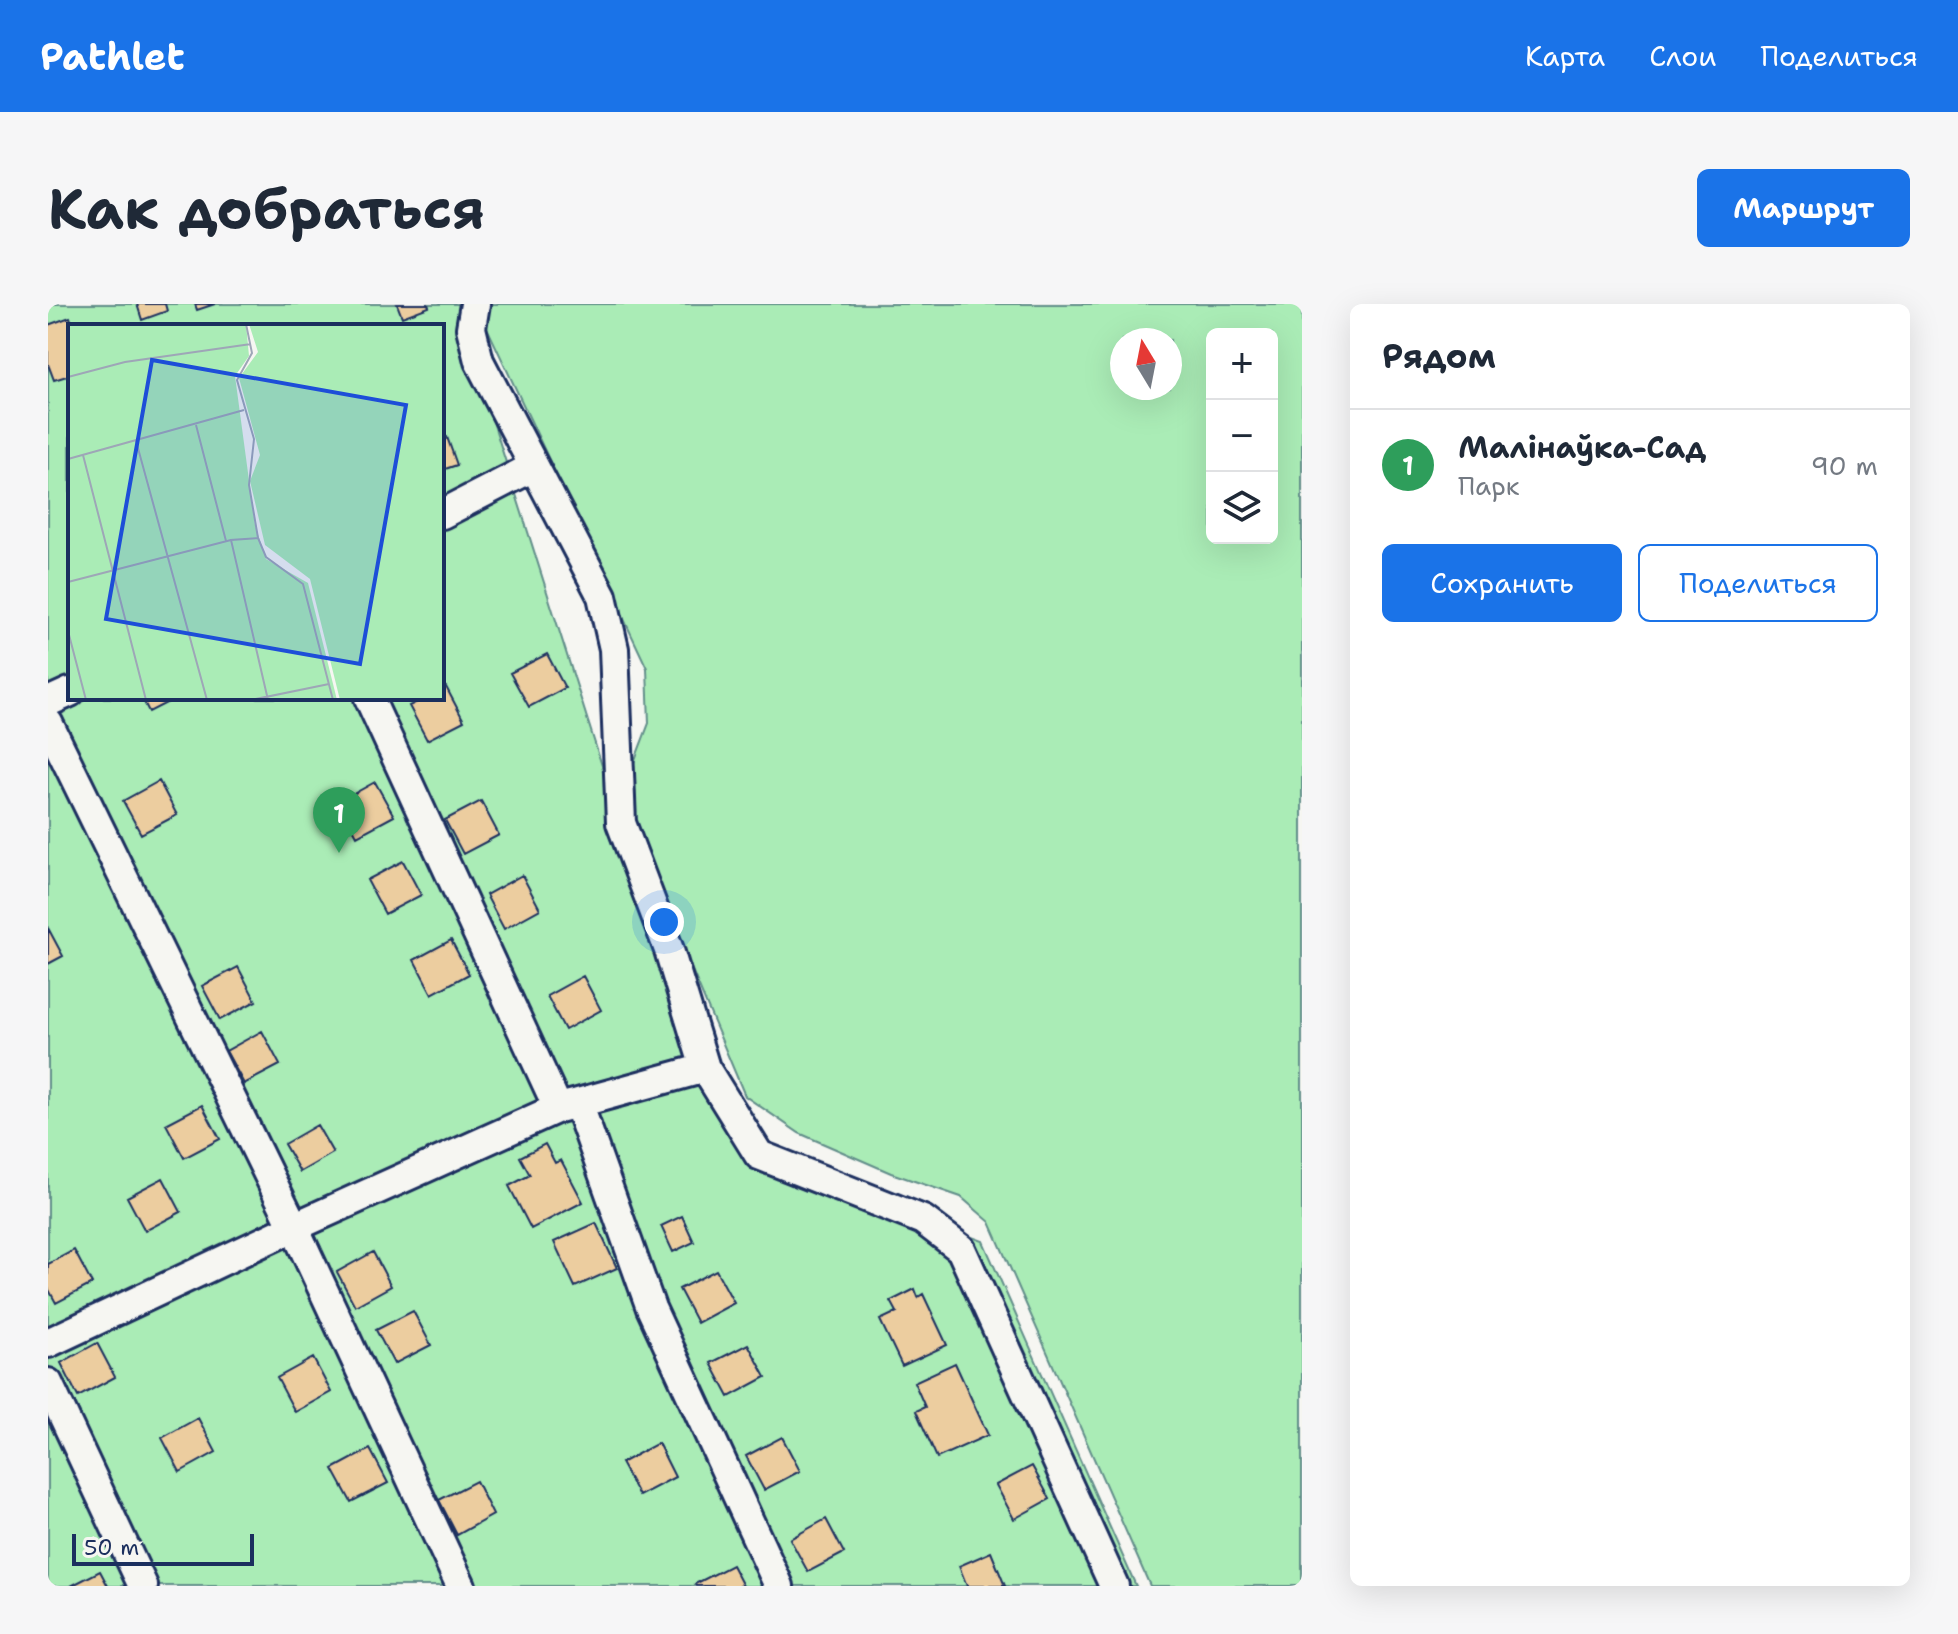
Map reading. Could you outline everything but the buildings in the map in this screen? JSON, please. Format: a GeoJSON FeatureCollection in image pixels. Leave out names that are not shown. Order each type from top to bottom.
{"type":"FeatureCollection","features":[{"type":"Feature","properties":{"kind":"street"},"geometry":{"type":"LineString","coordinates":[[475,304],[471,328],[479,361],[602,596],[614,649],[621,823],[669,950],[705,1068],[759,1155],[923,1220],[961,1249],[1114,1586]]}},
{"type":"Feature","properties":{"kind":"street"},"geometry":{"type":"LineString","coordinates":[[444,513],[533,467]]}},
{"type":"Feature","properties":{"kind":"street"},"geometry":{"type":"LineString","coordinates":[[48,702],[68,693]]}},
{"type":"Feature","properties":{"kind":"street"},"geometry":{"type":"LineString","coordinates":[[370,700],[568,1105],[651,1308],[779,1586]]}},
{"type":"Feature","properties":{"kind":"street"},"geometry":{"type":"LineString","coordinates":[[48,723],[294,1227],[461,1586]]}},
{"type":"Feature","properties":{"kind":"street"},"geometry":{"type":"LineString","coordinates":[[48,1343],[294,1227],[568,1105],[705,1068]]}},
{"type":"Feature","properties":{"kind":"street"},"geometry":{"type":"LineString","coordinates":[[48,1383],[143,1586]]}},
{"type":"Feature","properties":{"kind":"green space"},"geometry":{"type":"Polygon","coordinates":[[[48,304],[461,304],[458,311],[679,1009],[764,1161],[983,1241],[1136,1586],[48,1586],[48,304]]]}},
{"type":"Feature","properties":{"kind":"green space"},"geometry":{"type":"Polygon","coordinates":[[[488,304],[1302,304],[1302,1586],[1150,1586],[990,1222],[961,1197],[891,1173],[799,1133],[745,1096],[620,799],[649,723],[647,668],[482,317],[488,304]]]}},
{"type":"Feature","properties":{"kind":"place","name":"Малінаўка-Сад"},"geometry":{"type":"Point","coordinates":[339,853]}}]}
